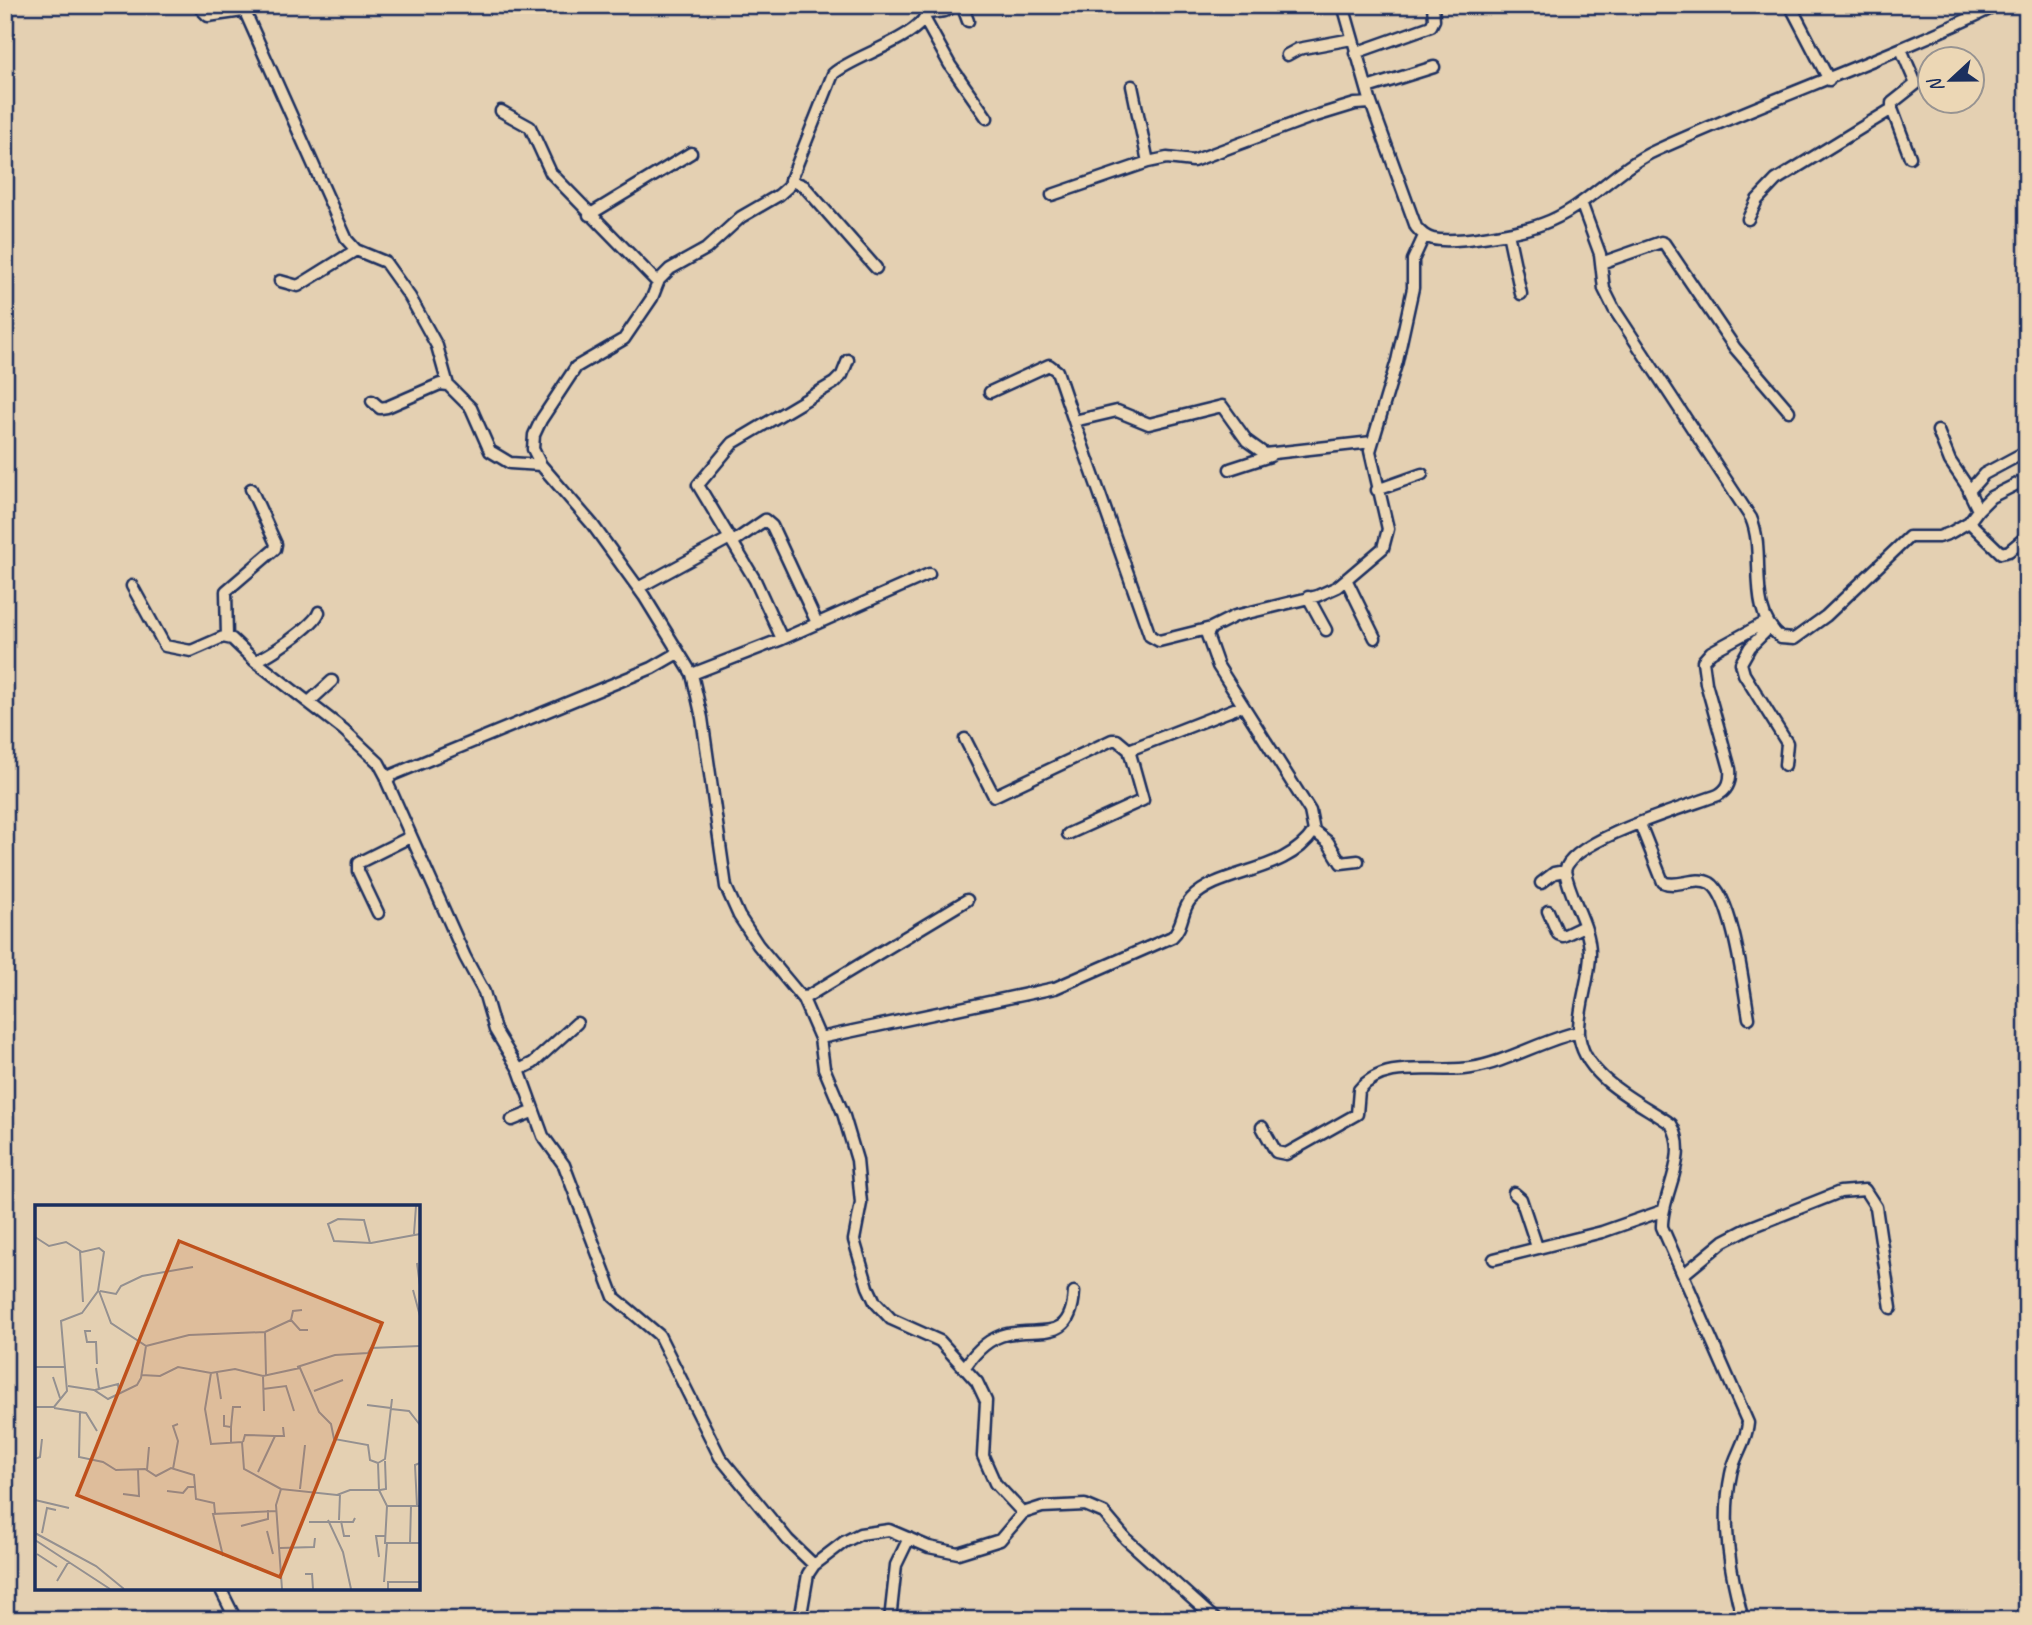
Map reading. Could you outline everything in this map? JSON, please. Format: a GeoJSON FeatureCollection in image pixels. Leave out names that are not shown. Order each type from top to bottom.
{"type":"FeatureCollection","features":[{"type":"Feature","properties":{"kind":"street"},"geometry":{"type":"LineString","coordinates":[[197,5],[208,16],[243,11],[253,23],[347,240],[356,250],[385,262],[410,297],[437,346],[448,386]]}},
{"type":"Feature","properties":{"kind":"street"},"geometry":{"type":"LineString","coordinates":[[956,5],[927,12],[896,40],[844,64],[833,74],[790,180],[779,195],[741,217],[717,240],[670,269],[658,283],[652,298],[624,339],[576,368],[534,435],[533,449],[541,465],[592,524],[638,587],[692,674],[702,718],[726,887],[749,931],[803,999],[820,1038],[824,1068],[857,1160],[861,1203],[854,1240],[875,1302],[901,1324],[940,1341],[977,1382],[986,1401],[981,1445],[988,1470],[1003,1494],[1023,1513]]}},
{"type":"Feature","properties":{"kind":"street"},"geometry":{"type":"LineString","coordinates":[[962,5],[968,21]]}},
{"type":"Feature","properties":{"kind":"street"},"geometry":{"type":"LineString","coordinates":[[1343,5],[1371,103],[1412,217],[1424,236],[1436,240],[1508,233],[1542,225],[1582,205],[1614,176],[1656,150],[1829,80],[1998,5]]}},
{"type":"Feature","properties":{"kind":"street"},"geometry":{"type":"LineString","coordinates":[[1355,53],[1431,26],[1434,20],[1433,5]]}},
{"type":"Feature","properties":{"kind":"street"},"geometry":{"type":"LineString","coordinates":[[1790,5],[1829,80]]}},
{"type":"Feature","properties":{"kind":"street"},"geometry":{"type":"LineString","coordinates":[[927,12],[950,65],[987,118]]}},
{"type":"Feature","properties":{"kind":"street"},"geometry":{"type":"LineString","coordinates":[[1287,55],[1298,49],[1352,39]]}},
{"type":"Feature","properties":{"kind":"street"},"geometry":{"type":"LineString","coordinates":[[1901,49],[1916,84],[1892,103],[1892,109],[1910,157]]}},
{"type":"Feature","properties":{"kind":"street"},"geometry":{"type":"LineString","coordinates":[[1367,88],[1434,67]]}},
{"type":"Feature","properties":{"kind":"street"},"geometry":{"type":"LineString","coordinates":[[1132,86],[1149,162]]}},
{"type":"Feature","properties":{"kind":"street"},"geometry":{"type":"LineString","coordinates":[[1052,195],[1149,162],[1167,159],[1193,161],[1306,119],[1355,104],[1371,103]]}},
{"type":"Feature","properties":{"kind":"street"},"geometry":{"type":"LineString","coordinates":[[1748,219],[1757,200],[1776,180],[1892,109]]}},
{"type":"Feature","properties":{"kind":"street"},"geometry":{"type":"LineString","coordinates":[[501,111],[530,127],[551,173],[658,283]]}},
{"type":"Feature","properties":{"kind":"street"},"geometry":{"type":"LineString","coordinates":[[589,215],[691,153]]}},
{"type":"Feature","properties":{"kind":"street"},"geometry":{"type":"LineString","coordinates":[[790,180],[804,186],[876,268]]}},
{"type":"Feature","properties":{"kind":"street"},"geometry":{"type":"LineString","coordinates":[[1582,205],[1596,240],[1603,283],[1614,309],[1751,518],[1758,537],[1756,568],[1768,625],[1785,640],[1794,639],[1826,616],[1909,537],[1939,537],[1969,522],[1991,497],[2027,479]]}},
{"type":"Feature","properties":{"kind":"street"},"geometry":{"type":"LineString","coordinates":[[1663,230],[1661,242],[1692,282],[1735,348],[1789,411]]}},
{"type":"Feature","properties":{"kind":"street"},"geometry":{"type":"LineString","coordinates":[[1508,233],[1521,294]]}},
{"type":"Feature","properties":{"kind":"street"},"geometry":{"type":"LineString","coordinates":[[990,392],[1049,365],[1057,371],[1150,636],[1159,641],[1211,628],[1270,605],[1308,597],[1347,581],[1379,552],[1385,542],[1388,529],[1372,467],[1372,442],[1397,361],[1413,288],[1413,260],[1424,236]]}},
{"type":"Feature","properties":{"kind":"street"},"geometry":{"type":"LineString","coordinates":[[1601,263],[1661,242]]}},
{"type":"Feature","properties":{"kind":"street"},"geometry":{"type":"LineString","coordinates":[[281,281],[298,286],[356,250]]}},
{"type":"Feature","properties":{"kind":"street"},"geometry":{"type":"LineString","coordinates":[[782,639],[763,595],[699,489],[701,478],[742,437],[834,383],[842,375],[848,360]]}},
{"type":"Feature","properties":{"kind":"street"},"geometry":{"type":"LineString","coordinates":[[372,401],[380,408],[387,407],[440,384],[448,386],[471,408],[490,451],[510,463],[541,465]]}},
{"type":"Feature","properties":{"kind":"street"},"geometry":{"type":"LineString","coordinates":[[1074,421],[1118,411],[1149,424],[1222,406],[1256,450],[1274,454]]}},
{"type":"Feature","properties":{"kind":"street"},"geometry":{"type":"LineString","coordinates":[[1938,431],[1950,461],[1969,489],[1978,510]]}},
{"type":"Feature","properties":{"kind":"street"},"geometry":{"type":"LineString","coordinates":[[1230,468],[1274,454],[1372,442]]}},
{"type":"Feature","properties":{"kind":"street"},"geometry":{"type":"LineString","coordinates":[[1969,489],[1984,474],[2027,451]]}},
{"type":"Feature","properties":{"kind":"street"},"geometry":{"type":"LineString","coordinates":[[1377,490],[1422,474]]}},
{"type":"Feature","properties":{"kind":"street"},"geometry":{"type":"LineString","coordinates":[[251,489],[276,544],[275,549],[226,591],[227,637],[309,702],[379,763],[465,957],[476,974],[495,1030],[519,1070],[532,1112],[543,1136],[564,1165],[614,1297],[659,1335],[720,1457],[788,1541],[814,1565]]}},
{"type":"Feature","properties":{"kind":"street"},"geometry":{"type":"LineString","coordinates":[[638,587],[765,520],[772,526],[817,623]]}},
{"type":"Feature","properties":{"kind":"street"},"geometry":{"type":"LineString","coordinates":[[1969,522],[2001,553],[2009,551],[2027,536]]}},
{"type":"Feature","properties":{"kind":"street"},"geometry":{"type":"LineString","coordinates":[[692,674],[782,639],[929,574]]}},
{"type":"Feature","properties":{"kind":"street"},"geometry":{"type":"LineString","coordinates":[[1347,581],[1375,638]]}},
{"type":"Feature","properties":{"kind":"street"},"geometry":{"type":"LineString","coordinates":[[132,586],[165,646],[191,651],[227,637]]}},
{"type":"Feature","properties":{"kind":"street"},"geometry":{"type":"LineString","coordinates":[[1308,597],[1326,630]]}},
{"type":"Feature","properties":{"kind":"street"},"geometry":{"type":"LineString","coordinates":[[255,661],[276,651],[290,637],[309,626],[316,620],[319,612]]}},
{"type":"Feature","properties":{"kind":"street"},"geometry":{"type":"LineString","coordinates":[[1768,625],[1741,663],[1744,674],[1787,743],[1785,765]]}},
{"type":"Feature","properties":{"kind":"street"},"geometry":{"type":"LineString","coordinates":[[1541,883],[1554,873],[1565,871],[1574,856],[1640,824],[1718,795],[1726,789],[1730,769],[1706,683],[1703,661],[1711,652],[1768,625]]}},
{"type":"Feature","properties":{"kind":"street"},"geometry":{"type":"LineString","coordinates":[[1211,628],[1208,642],[1218,666],[1310,811],[1314,831],[1328,842],[1341,863],[1358,861]]}},
{"type":"Feature","properties":{"kind":"street"},"geometry":{"type":"LineString","coordinates":[[387,778],[660,664],[678,653]]}},
{"type":"Feature","properties":{"kind":"street"},"geometry":{"type":"LineString","coordinates":[[309,702],[332,681]]}},
{"type":"Feature","properties":{"kind":"street"},"geometry":{"type":"LineString","coordinates":[[1129,750],[1242,706]]}},
{"type":"Feature","properties":{"kind":"street"},"geometry":{"type":"LineString","coordinates":[[965,739],[994,796],[1112,740],[1117,740],[1129,750],[1143,800],[1068,834]]}},
{"type":"Feature","properties":{"kind":"street"},"geometry":{"type":"LineString","coordinates":[[1640,824],[1662,882],[1669,885],[1705,881],[1716,888],[1724,901],[1749,1018]]}},
{"type":"Feature","properties":{"kind":"street"},"geometry":{"type":"LineString","coordinates":[[820,1038],[1011,999],[1080,979],[1172,937],[1182,926],[1191,899],[1296,850],[1306,844],[1314,831]]}},
{"type":"Feature","properties":{"kind":"street"},"geometry":{"type":"LineString","coordinates":[[377,913],[358,871],[358,863],[410,837]]}},
{"type":"Feature","properties":{"kind":"street"},"geometry":{"type":"LineString","coordinates":[[1565,871],[1590,952],[1579,1032],[1587,1057],[1627,1097],[1671,1124],[1675,1130],[1676,1166],[1662,1211],[1664,1235],[1684,1274],[1748,1423],[1733,1462],[1728,1506],[1730,1568],[1743,1620]]}},
{"type":"Feature","properties":{"kind":"street"},"geometry":{"type":"LineString","coordinates":[[803,999],[967,900]]}},
{"type":"Feature","properties":{"kind":"street"},"geometry":{"type":"LineString","coordinates":[[1548,911],[1558,934],[1563,936],[1584,926]]}},
{"type":"Feature","properties":{"kind":"street"},"geometry":{"type":"LineString","coordinates":[[519,1070],[533,1063],[577,1023]]}},
{"type":"Feature","properties":{"kind":"street"},"geometry":{"type":"LineString","coordinates":[[1262,1127],[1276,1152],[1286,1154],[1357,1114],[1359,1090],[1377,1074],[1394,1070],[1474,1068],[1579,1032]]}},
{"type":"Feature","properties":{"kind":"street"},"geometry":{"type":"LineString","coordinates":[[512,1121],[532,1112]]}},
{"type":"Feature","properties":{"kind":"street"},"geometry":{"type":"LineString","coordinates":[[1684,1274],[1724,1241],[1749,1228],[1840,1192],[1865,1190],[1876,1207],[1891,1308]]}},
{"type":"Feature","properties":{"kind":"street"},"geometry":{"type":"LineString","coordinates":[[1514,1193],[1521,1199],[1537,1247]]}},
{"type":"Feature","properties":{"kind":"street"},"geometry":{"type":"LineString","coordinates":[[1494,1259],[1602,1232],[1662,1211]]}},
{"type":"Feature","properties":{"kind":"street"},"geometry":{"type":"LineString","coordinates":[[965,1367],[973,1355],[1005,1334],[1053,1332],[1064,1325],[1073,1307],[1074,1292]]}},
{"type":"Feature","properties":{"kind":"street"},"geometry":{"type":"LineString","coordinates":[[800,1620],[806,1581],[814,1565],[844,1542],[860,1534],[889,1530],[944,1552],[980,1549],[1009,1534],[1023,1513],[1042,1507],[1071,1505],[1085,1505],[1104,1513],[1126,1539],[1211,1619]]}},
{"type":"Feature","properties":{"kind":"street"},"geometry":{"type":"LineString","coordinates":[[890,1620],[896,1565],[909,1538]]}},
{"type":"Feature","properties":{"kind":"street"},"geometry":{"type":"LineString","coordinates":[[221,1590],[236,1620]]}}]}
